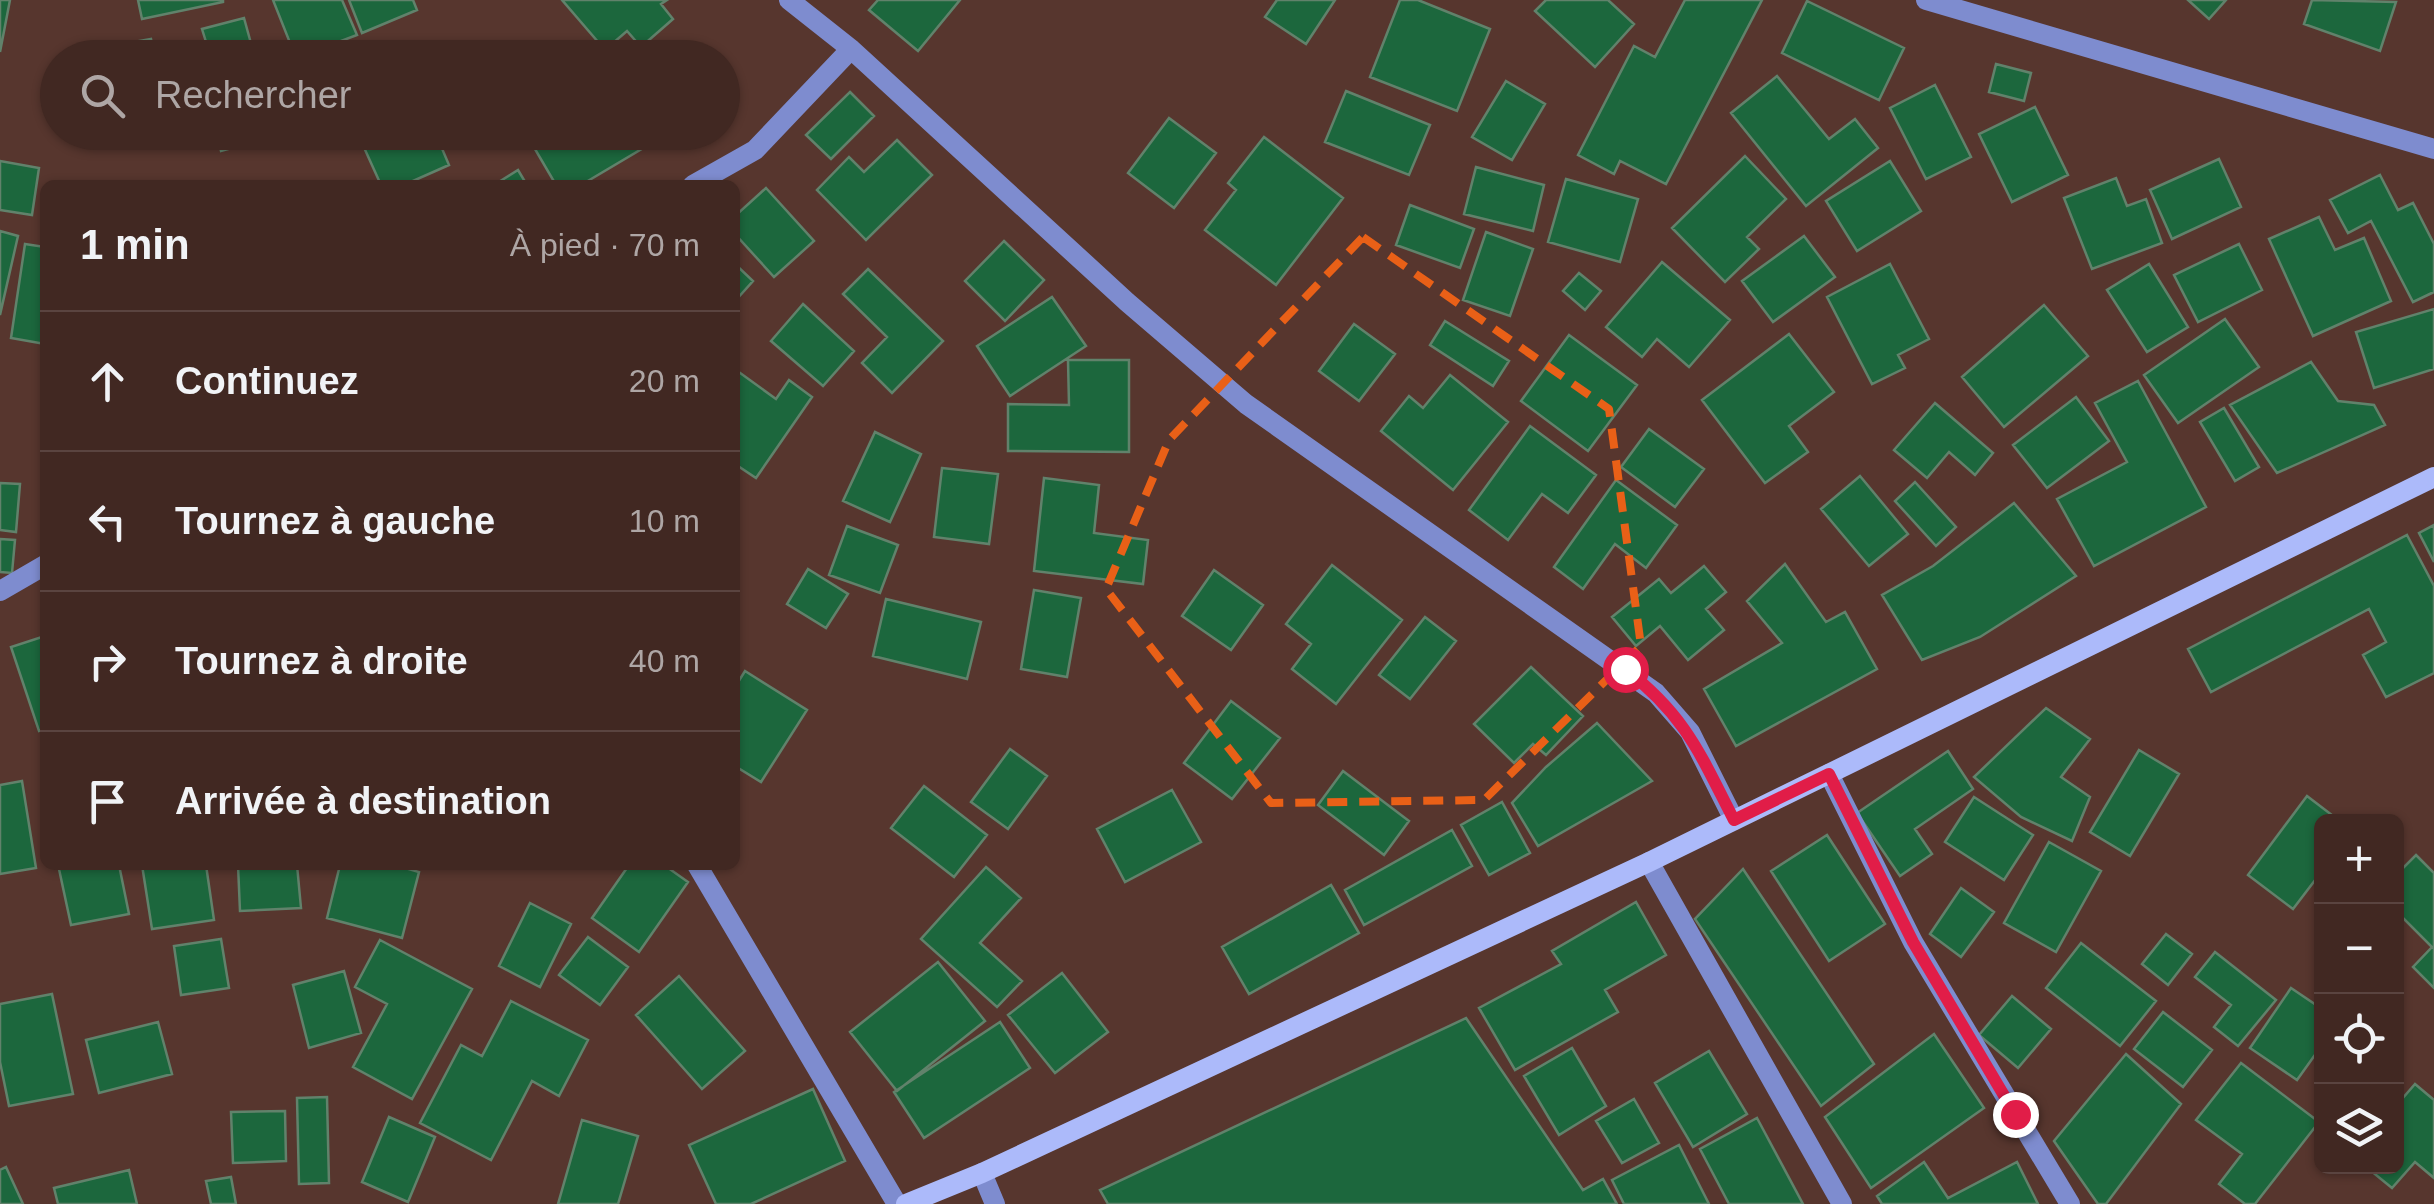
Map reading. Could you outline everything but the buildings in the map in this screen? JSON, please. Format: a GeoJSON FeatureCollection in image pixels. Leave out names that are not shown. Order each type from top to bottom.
{"type":"FeatureCollection","features":[{"type":"Feature","properties":{"kind":"street"},"geometry":{"type":"LineString","coordinates":[[790,0],[851,49],[1127,302],[1246,404],[1656,693],[1690,732],[1734,820]]}},
{"type":"Feature","properties":{"kind":"street"},"geometry":{"type":"LineString","coordinates":[[1926,0],[2434,149]]}},
{"type":"Feature","properties":{"kind":"street"},"geometry":{"type":"LineString","coordinates":[[702,180],[755,150],[851,49]]}},
{"type":"Feature","properties":{"kind":"street"},"geometry":{"type":"LineString","coordinates":[[906,1204],[982,1173],[1649,862],[2434,477]]}},
{"type":"Feature","properties":{"kind":"street"},"geometry":{"type":"LineString","coordinates":[[0,591],[40,567]]}},
{"type":"Feature","properties":{"kind":"street"},"geometry":{"type":"LineString","coordinates":[[1829,774],[1913,942],[2070,1204]]}},
{"type":"Feature","properties":{"kind":"street"},"geometry":{"type":"LineString","coordinates":[[1649,862],[1842,1204]]}},
{"type":"Feature","properties":{"kind":"street"},"geometry":{"type":"LineString","coordinates":[[700,870],[897,1204]]}},
{"type":"Feature","properties":{"kind":"street"},"geometry":{"type":"LineString","coordinates":[[982,1173],[995,1204]]}},
{"type":"Feature","properties":{"kind":"highlighted area"},"geometry":{"type":"Polygon","coordinates":[[[1363,237],[1609,409],[1641,646],[1484,800],[1271,803],[1106,589],[1169,440],[1363,237]]]}},
{"type":"Feature","properties":{"kind":"route"},"geometry":{"type":"LineString","coordinates":[[1625,669],[1656,693],[1690,732],[1734,820],[1829,774],[1913,942],[2015,1114]]}}]}
